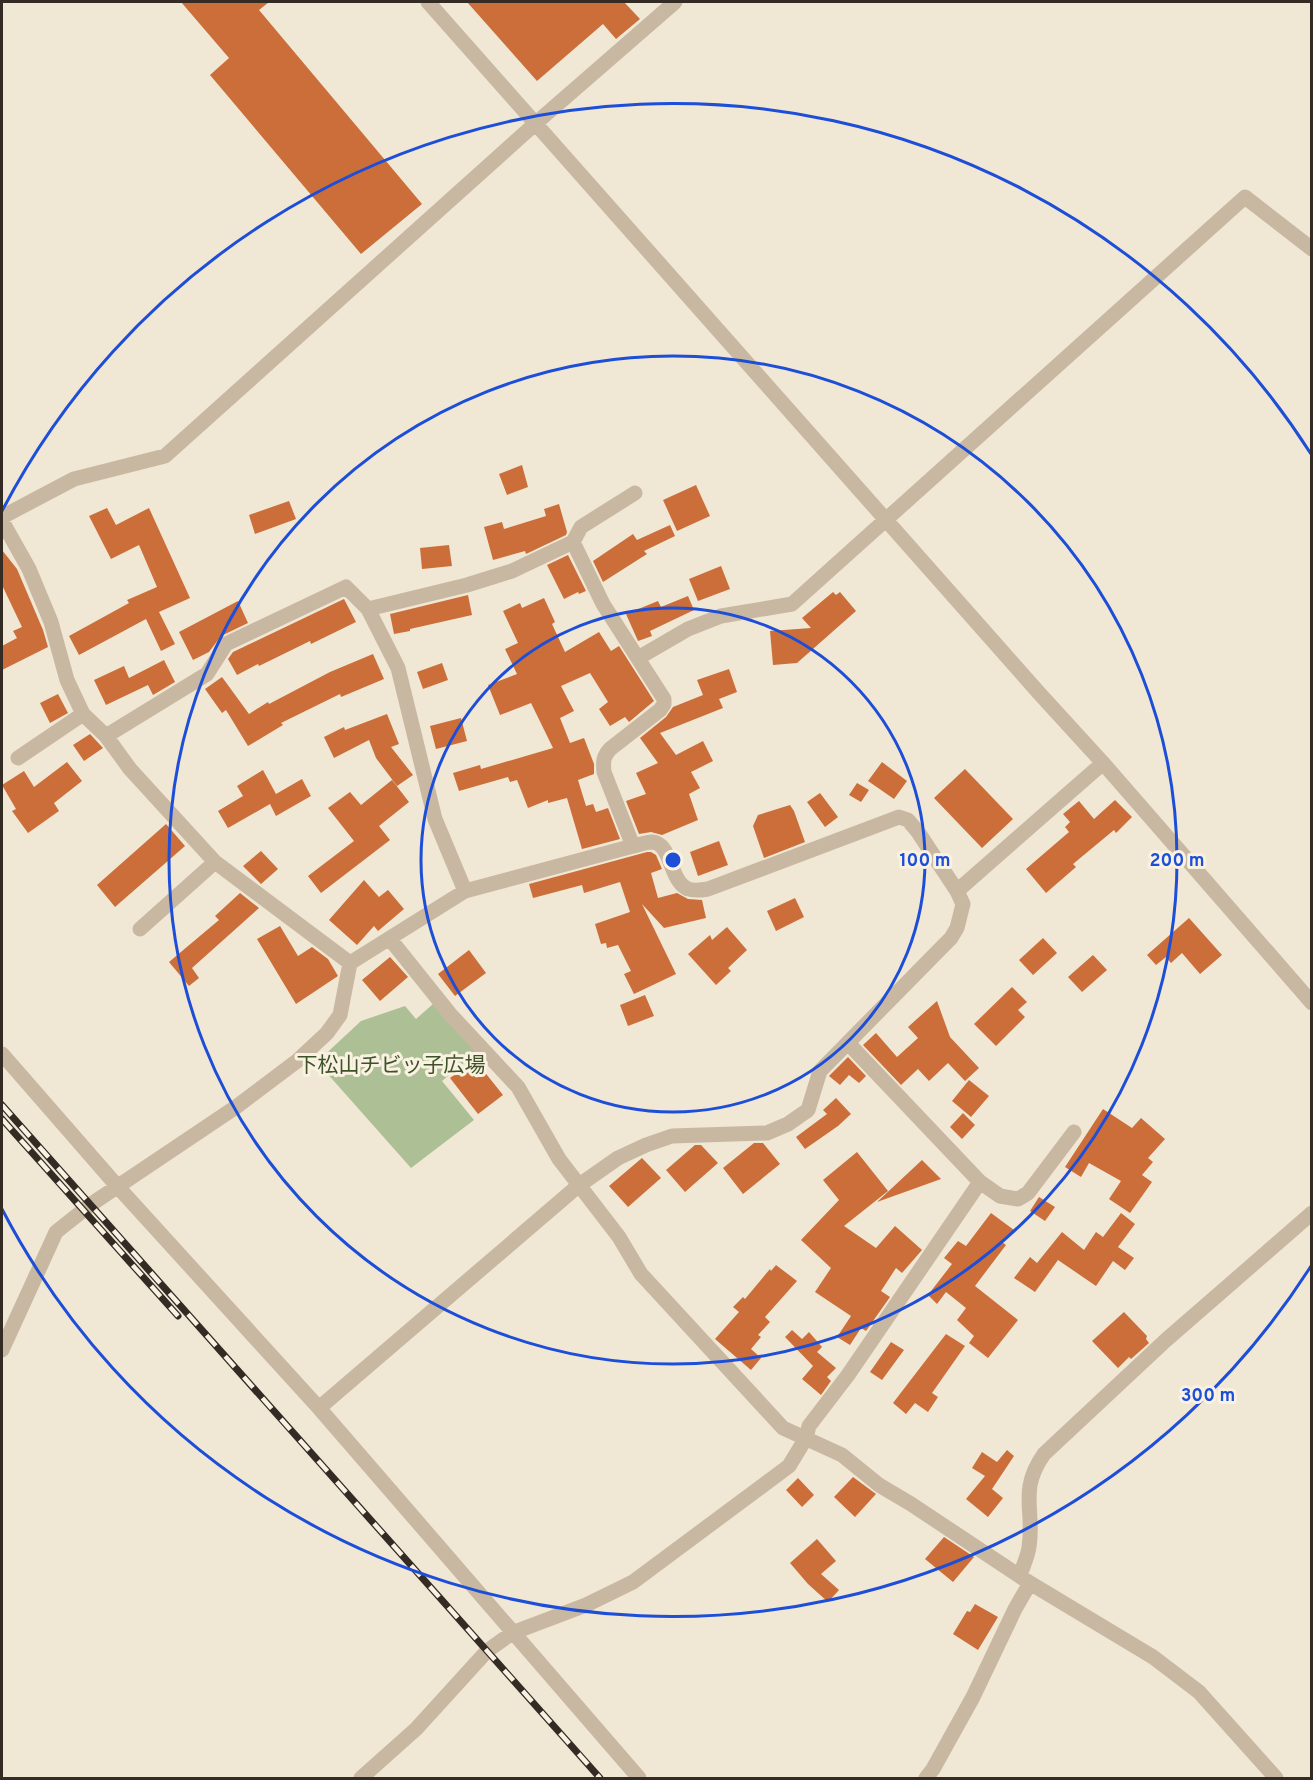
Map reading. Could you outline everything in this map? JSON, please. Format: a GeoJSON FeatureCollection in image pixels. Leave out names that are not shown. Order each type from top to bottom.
{"type":"FeatureCollection","features":[{"type":"Feature","properties":{"kind":"street"},"geometry":{"type":"LineString","coordinates":[[428,2],[1103,763],[1311,1003]]}},
{"type":"Feature","properties":{"kind":"street"},"geometry":{"type":"LineString","coordinates":[[350,963],[215,862],[137,777],[106,736],[83,714],[67,680],[51,622],[29,568],[2,519],[74,479],[165,456],[536,123],[675,2]]}},
{"type":"Feature","properties":{"kind":"street"},"geometry":{"type":"LineString","coordinates":[[638,658],[688,629],[721,616],[792,604],[1245,197],[1311,249]]}},
{"type":"Feature","properties":{"kind":"street"},"geometry":{"type":"LineString","coordinates":[[368,609],[467,585],[512,571],[573,542],[581,527],[635,493]]}},
{"type":"Feature","properties":{"kind":"street"},"geometry":{"type":"LineString","coordinates":[[573,542],[603,604],[664,699],[660,710],[604,755],[604,772],[633,846]]}},
{"type":"Feature","properties":{"kind":"street"},"geometry":{"type":"LineString","coordinates":[[106,736],[207,674],[226,644],[346,587],[368,609],[398,668],[435,819],[465,891]]}},
{"type":"Feature","properties":{"kind":"street"},"geometry":{"type":"LineString","coordinates":[[18,758],[83,714]]}},
{"type":"Feature","properties":{"kind":"street"},"geometry":{"type":"LineString","coordinates":[[957,891],[1103,763]]}},
{"type":"Feature","properties":{"kind":"street"},"geometry":{"type":"LineString","coordinates":[[2,1350],[56,1232],[90,1205],[236,1107],[297,1061],[327,1033],[340,1015],[350,963],[465,891],[654,842],[662,846],[668,856],[678,882],[690,890],[708,890],[899,817],[908,820],[957,891],[963,904],[957,928],[951,938],[820,1071],[808,1110],[788,1125],[767,1133],[672,1136],[618,1158],[578,1186],[319,1408]]}},
{"type":"Feature","properties":{"kind":"street"},"geometry":{"type":"LineString","coordinates":[[140,929],[215,862]]}},
{"type":"Feature","properties":{"kind":"street"},"geometry":{"type":"LineString","coordinates":[[390,939],[450,1014],[518,1088],[559,1159],[619,1237],[641,1274],[783,1428],[842,1455],[879,1485],[1177,1674],[1199,1692],[1276,1779]]}},
{"type":"Feature","properties":{"kind":"street"},"geometry":{"type":"LineString","coordinates":[[848,1043],[980,1182],[999,1196],[1018,1199],[1028,1193],[1074,1132]]}},
{"type":"Feature","properties":{"kind":"street"},"geometry":{"type":"LineString","coordinates":[[2,1054],[319,1408],[639,1779]]}},
{"type":"Feature","properties":{"kind":"street"},"geometry":{"type":"LineString","coordinates":[[361,1779],[416,1729],[487,1651],[512,1632],[586,1605],[633,1582],[789,1466],[806,1438],[809,1426],[848,1375],[980,1182]]}},
{"type":"Feature","properties":{"kind":"street"},"geometry":{"type":"LineString","coordinates":[[926,1779],[973,1697],[1015,1609],[1025,1579],[1029,1547],[1029,1487],[1035,1467],[1044,1454],[1166,1340],[1311,1213]]}},
{"type":"Feature","properties":{"kind":"green space","name":"下松山チビッ子広場"},"geometry":{"type":"Polygon","coordinates":[[[433,1004],[477,1052],[442,1081],[474,1120],[411,1168],[317,1062],[361,1021],[405,1006],[416,1019],[433,1004]]]}},
{"type":"Feature","properties":{"kind":"building"},"geometry":{"type":"Polygon","coordinates":[[[181,2],[269,2],[259,10],[422,204],[361,254],[210,75],[229,58],[181,2]]]}},
{"type":"Feature","properties":{"kind":"building"},"geometry":{"type":"Polygon","coordinates":[[[467,2],[624,2],[640,19],[616,39],[603,24],[537,81],[467,2]]]}},
{"type":"Feature","properties":{"kind":"building"},"geometry":{"type":"Polygon","coordinates":[[[522,465],[528,487],[507,495],[499,474],[522,465]]]}},
{"type":"Feature","properties":{"kind":"building"},"geometry":{"type":"Polygon","coordinates":[[[696,485],[710,516],[677,531],[663,500],[696,485]]]}},
{"type":"Feature","properties":{"kind":"building"},"geometry":{"type":"Polygon","coordinates":[[[289,501],[296,519],[255,534],[249,515],[289,501]]]}},
{"type":"Feature","properties":{"kind":"building"},"geometry":{"type":"Polygon","coordinates":[[[559,504],[566,535],[526,554],[525,551],[493,560],[484,527],[502,522],[504,529],[546,516],[544,509],[559,504]]]}},
{"type":"Feature","properties":{"kind":"building"},"geometry":{"type":"Polygon","coordinates":[[[107,508],[116,525],[149,508],[190,598],[159,612],[175,644],[161,651],[146,619],[79,655],[69,636],[129,603],[127,600],[157,587],[139,545],[111,559],[89,516],[107,508]]]}},
{"type":"Feature","properties":{"kind":"building"},"geometry":{"type":"Polygon","coordinates":[[[670,525],[675,536],[644,551],[647,554],[603,582],[593,561],[633,534],[637,540],[670,525]]]}},
{"type":"Feature","properties":{"kind":"building"},"geometry":{"type":"Polygon","coordinates":[[[449,545],[452,566],[422,569],[420,548],[449,545]]]}},
{"type":"Feature","properties":{"kind":"building"},"geometry":{"type":"Polygon","coordinates":[[[2,550],[17,569],[48,647],[2,670],[2,646],[17,638],[13,631],[22,627],[2,585],[2,550]]]}},
{"type":"Feature","properties":{"kind":"building"},"geometry":{"type":"Polygon","coordinates":[[[568,555],[586,591],[564,599],[547,565],[568,555]]]}},
{"type":"Feature","properties":{"kind":"building"},"geometry":{"type":"Polygon","coordinates":[[[721,566],[730,589],[698,601],[689,579],[721,566]]]}},
{"type":"Feature","properties":{"kind":"building"},"geometry":{"type":"Polygon","coordinates":[[[833,592],[836,595],[840,592],[856,611],[797,663],[773,665],[770,631],[811,628],[802,618],[833,592]]]}},
{"type":"Feature","properties":{"kind":"building"},"geometry":{"type":"Polygon","coordinates":[[[468,595],[472,615],[394,634],[390,614],[468,595]]]}},
{"type":"Feature","properties":{"kind":"building"},"geometry":{"type":"Polygon","coordinates":[[[688,596],[694,610],[650,631],[652,636],[638,641],[626,614],[658,601],[661,607],[688,596]]]}},
{"type":"Feature","properties":{"kind":"building"},"geometry":{"type":"Polygon","coordinates":[[[544,598],[555,622],[552,624],[565,652],[599,632],[611,651],[619,646],[654,701],[629,722],[625,717],[610,726],[599,709],[608,702],[590,673],[561,686],[574,711],[560,718],[570,743],[584,738],[594,764],[594,774],[578,780],[586,806],[593,804],[596,812],[608,808],[620,839],[582,849],[567,798],[548,803],[548,800],[528,808],[517,780],[510,782],[508,777],[459,791],[453,773],[480,765],[481,769],[553,748],[531,703],[500,715],[488,685],[517,674],[505,649],[518,643],[503,611],[520,603],[522,608],[544,598]]]}},
{"type":"Feature","properties":{"kind":"building"},"geometry":{"type":"Polygon","coordinates":[[[344,599],[356,622],[237,675],[228,659],[233,652],[344,599]]]}},
{"type":"Feature","properties":{"kind":"building"},"geometry":{"type":"Polygon","coordinates":[[[238,601],[248,623],[221,636],[209,652],[193,660],[179,632],[238,601]]]}},
{"type":"Feature","properties":{"kind":"building"},"geometry":{"type":"Polygon","coordinates":[[[373,654],[384,679],[341,697],[340,694],[281,723],[283,725],[248,746],[226,710],[222,713],[205,689],[222,677],[249,714],[268,702],[269,704],[330,672],[373,654]]]}},
{"type":"Feature","properties":{"kind":"building"},"geometry":{"type":"Polygon","coordinates":[[[164,660],[175,682],[153,695],[148,685],[106,705],[94,680],[124,666],[129,678],[164,660]]]}},
{"type":"Feature","properties":{"kind":"building"},"geometry":{"type":"Polygon","coordinates":[[[442,663],[448,680],[423,689],[417,672],[442,663]]]}},
{"type":"Feature","properties":{"kind":"building"},"geometry":{"type":"Polygon","coordinates":[[[729,669],[737,692],[719,699],[723,708],[660,733],[676,755],[703,741],[713,761],[691,772],[700,788],[689,794],[698,820],[662,835],[651,832],[639,834],[626,801],[646,794],[636,773],[658,763],[640,738],[666,717],[673,707],[703,695],[697,680],[729,669]]]}},
{"type":"Feature","properties":{"kind":"building"},"geometry":{"type":"Polygon","coordinates":[[[58,694],[68,713],[50,723],[40,703],[58,694]]]}},
{"type":"Feature","properties":{"kind":"building"},"geometry":{"type":"Polygon","coordinates":[[[387,714],[399,744],[391,747],[413,775],[397,786],[376,758],[369,740],[334,758],[324,737],[344,727],[345,730],[387,714]]]}},
{"type":"Feature","properties":{"kind":"building"},"geometry":{"type":"Polygon","coordinates":[[[461,718],[467,741],[436,749],[430,726],[461,718]]]}},
{"type":"Feature","properties":{"kind":"building"},"geometry":{"type":"Polygon","coordinates":[[[90,734],[103,748],[84,761],[73,745],[90,734]]]}},
{"type":"Feature","properties":{"kind":"building"},"geometry":{"type":"Polygon","coordinates":[[[67,762],[82,781],[54,803],[59,811],[28,833],[12,811],[16,809],[2,785],[24,771],[34,787],[67,762]]]}},
{"type":"Feature","properties":{"kind":"building"},"geometry":{"type":"Polygon","coordinates":[[[882,762],[907,781],[894,799],[868,781],[882,762]]]}},
{"type":"Feature","properties":{"kind":"building"},"geometry":{"type":"Polygon","coordinates":[[[965,769],[1013,819],[982,848],[934,798],[965,769]]]}},
{"type":"Feature","properties":{"kind":"building"},"geometry":{"type":"Polygon","coordinates":[[[263,770],[276,794],[302,779],[311,796],[276,816],[270,804],[228,828],[218,811],[243,796],[237,786],[263,770]]]}},
{"type":"Feature","properties":{"kind":"building"},"geometry":{"type":"Polygon","coordinates":[[[392,780],[409,802],[379,826],[390,840],[321,893],[308,876],[354,841],[328,808],[350,792],[361,805],[392,780]]]}},
{"type":"Feature","properties":{"kind":"building"},"geometry":{"type":"Polygon","coordinates":[[[857,783],[869,790],[861,802],[849,795],[857,783]]]}},
{"type":"Feature","properties":{"kind":"building"},"geometry":{"type":"Polygon","coordinates":[[[820,793],[838,817],[825,827],[807,802],[820,793]]]}},
{"type":"Feature","properties":{"kind":"building"},"geometry":{"type":"Polygon","coordinates":[[[1115,800],[1132,817],[1116,833],[1114,830],[1073,864],[1076,867],[1046,893],[1026,869],[1069,832],[1065,827],[1070,822],[1063,814],[1079,801],[1094,819],[1115,800]]]}},
{"type":"Feature","properties":{"kind":"building"},"geometry":{"type":"Polygon","coordinates":[[[790,805],[805,842],[764,858],[753,826],[758,815],[790,805]]]}},
{"type":"Feature","properties":{"kind":"building"},"geometry":{"type":"Polygon","coordinates":[[[166,824],[185,846],[115,907],[97,885],[166,824]]]}},
{"type":"Feature","properties":{"kind":"building"},"geometry":{"type":"Polygon","coordinates":[[[719,841],[728,865],[698,876],[690,852],[719,841]]]}},
{"type":"Feature","properties":{"kind":"building"},"geometry":{"type":"Polygon","coordinates":[[[261,851],[278,869],[261,884],[243,866],[261,851]]]}},
{"type":"Feature","properties":{"kind":"building"},"geometry":{"type":"Polygon","coordinates":[[[647,852],[656,855],[662,869],[651,873],[658,898],[677,893],[688,899],[702,900],[706,918],[664,928],[642,904],[676,974],[634,994],[624,974],[631,971],[618,945],[607,948],[606,943],[601,944],[595,924],[630,912],[620,882],[584,893],[582,885],[533,898],[529,884],[647,852]]]}},
{"type":"Feature","properties":{"kind":"building"},"geometry":{"type":"Polygon","coordinates":[[[364,880],[379,897],[388,890],[404,909],[378,931],[374,926],[357,945],[329,920],[364,880]]]}},
{"type":"Feature","properties":{"kind":"building"},"geometry":{"type":"Polygon","coordinates":[[[240,893],[259,908],[192,968],[199,978],[189,986],[169,962],[219,920],[215,916],[240,893]]]}},
{"type":"Feature","properties":{"kind":"building"},"geometry":{"type":"Polygon","coordinates":[[[795,898],[804,917],[776,931],[767,911],[795,898]]]}},
{"type":"Feature","properties":{"kind":"building"},"geometry":{"type":"Polygon","coordinates":[[[1189,918],[1222,955],[1200,974],[1182,953],[1171,963],[1166,957],[1156,965],[1147,955],[1189,918]]]}},
{"type":"Feature","properties":{"kind":"building"},"geometry":{"type":"Polygon","coordinates":[[[280,926],[298,956],[312,947],[328,959],[338,976],[296,1004],[257,939],[280,926]]]}},
{"type":"Feature","properties":{"kind":"building"},"geometry":{"type":"Polygon","coordinates":[[[727,927],[747,950],[728,968],[731,971],[716,985],[688,954],[710,935],[712,940],[727,927]]]}},
{"type":"Feature","properties":{"kind":"building"},"geometry":{"type":"Polygon","coordinates":[[[1043,938],[1057,953],[1033,975],[1019,960],[1043,938]]]}},
{"type":"Feature","properties":{"kind":"building"},"geometry":{"type":"Polygon","coordinates":[[[469,950],[486,973],[455,996],[438,974],[469,950]]]}},
{"type":"Feature","properties":{"kind":"building"},"geometry":{"type":"Polygon","coordinates":[[[1093,955],[1107,970],[1082,992],[1068,977],[1093,955]]]}},
{"type":"Feature","properties":{"kind":"building"},"geometry":{"type":"Polygon","coordinates":[[[390,957],[408,977],[380,1001],[362,980],[390,957]]]}},
{"type":"Feature","properties":{"kind":"building"},"geometry":{"type":"Polygon","coordinates":[[[1012,987],[1027,1002],[1018,1010],[1025,1017],[996,1046],[974,1024],[1012,987]]]}},
{"type":"Feature","properties":{"kind":"building"},"geometry":{"type":"Polygon","coordinates":[[[645,995],[654,1016],[628,1026],[620,1005],[645,995]]]}},
{"type":"Feature","properties":{"kind":"building"},"geometry":{"type":"Polygon","coordinates":[[[937,1001],[950,1037],[979,1068],[965,1081],[948,1063],[929,1081],[918,1069],[901,1085],[863,1045],[876,1033],[897,1057],[918,1038],[908,1027],[937,1001]]]}},
{"type":"Feature","properties":{"kind":"building"},"geometry":{"type":"Polygon","coordinates":[[[848,1057],[866,1076],[859,1083],[849,1075],[840,1085],[829,1076],[848,1057]]]}},
{"type":"Feature","properties":{"kind":"building"},"geometry":{"type":"Polygon","coordinates":[[[475,1060],[503,1095],[478,1114],[450,1078],[475,1060]]]}},
{"type":"Feature","properties":{"kind":"building"},"geometry":{"type":"Polygon","coordinates":[[[969,1080],[989,1096],[971,1117],[952,1101],[969,1080]]]}},
{"type":"Feature","properties":{"kind":"building"},"geometry":{"type":"Polygon","coordinates":[[[836,1098],[851,1114],[805,1149],[796,1137],[827,1114],[823,1110],[836,1098]]]}},
{"type":"Feature","properties":{"kind":"building"},"geometry":{"type":"Polygon","coordinates":[[[1103,1109],[1132,1128],[1141,1118],[1165,1139],[1148,1158],[1153,1162],[1142,1175],[1152,1182],[1130,1213],[1109,1199],[1121,1181],[1089,1163],[1081,1177],[1065,1167],[1103,1109]]]}},
{"type":"Feature","properties":{"kind":"building"},"geometry":{"type":"Polygon","coordinates":[[[963,1113],[975,1125],[962,1139],[950,1127],[963,1113]]]}},
{"type":"Feature","properties":{"kind":"building"},"geometry":{"type":"Polygon","coordinates":[[[754,1143],[763,1143],[780,1164],[743,1194],[723,1168],[754,1143]]]}},
{"type":"Feature","properties":{"kind":"building"},"geometry":{"type":"Polygon","coordinates":[[[695,1145],[701,1145],[718,1163],[685,1192],[666,1170],[695,1145]]]}},
{"type":"Feature","properties":{"kind":"building"},"geometry":{"type":"Polygon","coordinates":[[[857,1152],[888,1191],[844,1226],[876,1248],[895,1226],[922,1250],[902,1273],[896,1268],[881,1291],[890,1297],[866,1331],[861,1328],[850,1345],[837,1337],[851,1316],[815,1292],[831,1268],[801,1240],[839,1200],[823,1180],[857,1152]]]}},
{"type":"Feature","properties":{"kind":"building"},"geometry":{"type":"Polygon","coordinates":[[[642,1158],[661,1178],[628,1207],[609,1186],[642,1158]]]}},
{"type":"Feature","properties":{"kind":"building"},"geometry":{"type":"Polygon","coordinates":[[[922,1160],[941,1179],[877,1202],[922,1160]]]}},
{"type":"Feature","properties":{"kind":"building"},"geometry":{"type":"Polygon","coordinates":[[[1039,1197],[1055,1207],[1045,1221],[1030,1211],[1039,1197]]]}},
{"type":"Feature","properties":{"kind":"building"},"geometry":{"type":"Polygon","coordinates":[[[991,1213],[1014,1230],[1002,1242],[1006,1245],[975,1286],[1018,1320],[988,1358],[969,1343],[974,1336],[957,1320],[966,1308],[946,1292],[937,1304],[928,1295],[952,1264],[944,1258],[958,1241],[966,1246],[991,1213]]]}},
{"type":"Feature","properties":{"kind":"building"},"geometry":{"type":"Polygon","coordinates":[[[1121,1213],[1135,1224],[1118,1247],[1134,1258],[1125,1270],[1113,1261],[1096,1286],[1058,1260],[1035,1292],[1014,1278],[1030,1257],[1037,1263],[1062,1232],[1084,1250],[1096,1232],[1103,1237],[1121,1213]]]}},
{"type":"Feature","properties":{"kind":"building"},"geometry":{"type":"Polygon","coordinates":[[[776,1265],[797,1281],[765,1317],[770,1322],[758,1335],[761,1337],[751,1349],[761,1358],[751,1370],[715,1339],[739,1312],[733,1307],[743,1297],[745,1299],[776,1265]]]}},
{"type":"Feature","properties":{"kind":"building"},"geometry":{"type":"Polygon","coordinates":[[[1124,1312],[1147,1336],[1149,1343],[1118,1368],[1092,1341],[1124,1312]]]}},
{"type":"Feature","properties":{"kind":"building"},"geometry":{"type":"Polygon","coordinates":[[[792,1330],[802,1339],[809,1332],[822,1347],[817,1352],[836,1368],[827,1377],[831,1381],[821,1395],[802,1379],[813,1366],[785,1337],[792,1330]]]}},
{"type":"Feature","properties":{"kind":"building"},"geometry":{"type":"Polygon","coordinates":[[[946,1334],[965,1346],[932,1393],[938,1397],[928,1412],[915,1403],[906,1414],[893,1403],[946,1334]]]}},
{"type":"Feature","properties":{"kind":"building"},"geometry":{"type":"Polygon","coordinates":[[[891,1342],[904,1350],[882,1380],[870,1372],[891,1342]]]}},
{"type":"Feature","properties":{"kind":"building"},"geometry":{"type":"Polygon","coordinates":[[[1007,1450],[1014,1456],[992,1489],[1003,1498],[988,1517],[966,1499],[985,1476],[972,1468],[982,1452],[997,1462],[1007,1450]]]}},
{"type":"Feature","properties":{"kind":"building"},"geometry":{"type":"Polygon","coordinates":[[[853,1477],[876,1494],[855,1517],[834,1497],[853,1477]]]}},
{"type":"Feature","properties":{"kind":"building"},"geometry":{"type":"Polygon","coordinates":[[[798,1478],[814,1495],[802,1507],[786,1490],[798,1478]]]}},
{"type":"Feature","properties":{"kind":"building"},"geometry":{"type":"Polygon","coordinates":[[[944,1537],[974,1557],[953,1582],[925,1559],[944,1537]]]}},
{"type":"Feature","properties":{"kind":"building"},"geometry":{"type":"Polygon","coordinates":[[[817,1539],[836,1561],[821,1574],[839,1590],[828,1602],[790,1563],[817,1539]]]}},
{"type":"Feature","properties":{"kind":"building"},"geometry":{"type":"Polygon","coordinates":[[[975,1604],[998,1617],[978,1650],[953,1634],[967,1611],[970,1612],[975,1604]]]}},
{"type":"Feature","properties":{"kind":"railway"},"geometry":{"type":"LineString","coordinates":[[2,1105],[600,1778]]}},
{"type":"Feature","properties":{"kind":"railway"},"geometry":{"type":"LineString","coordinates":[[2,1119],[178,1316]]}}]}
